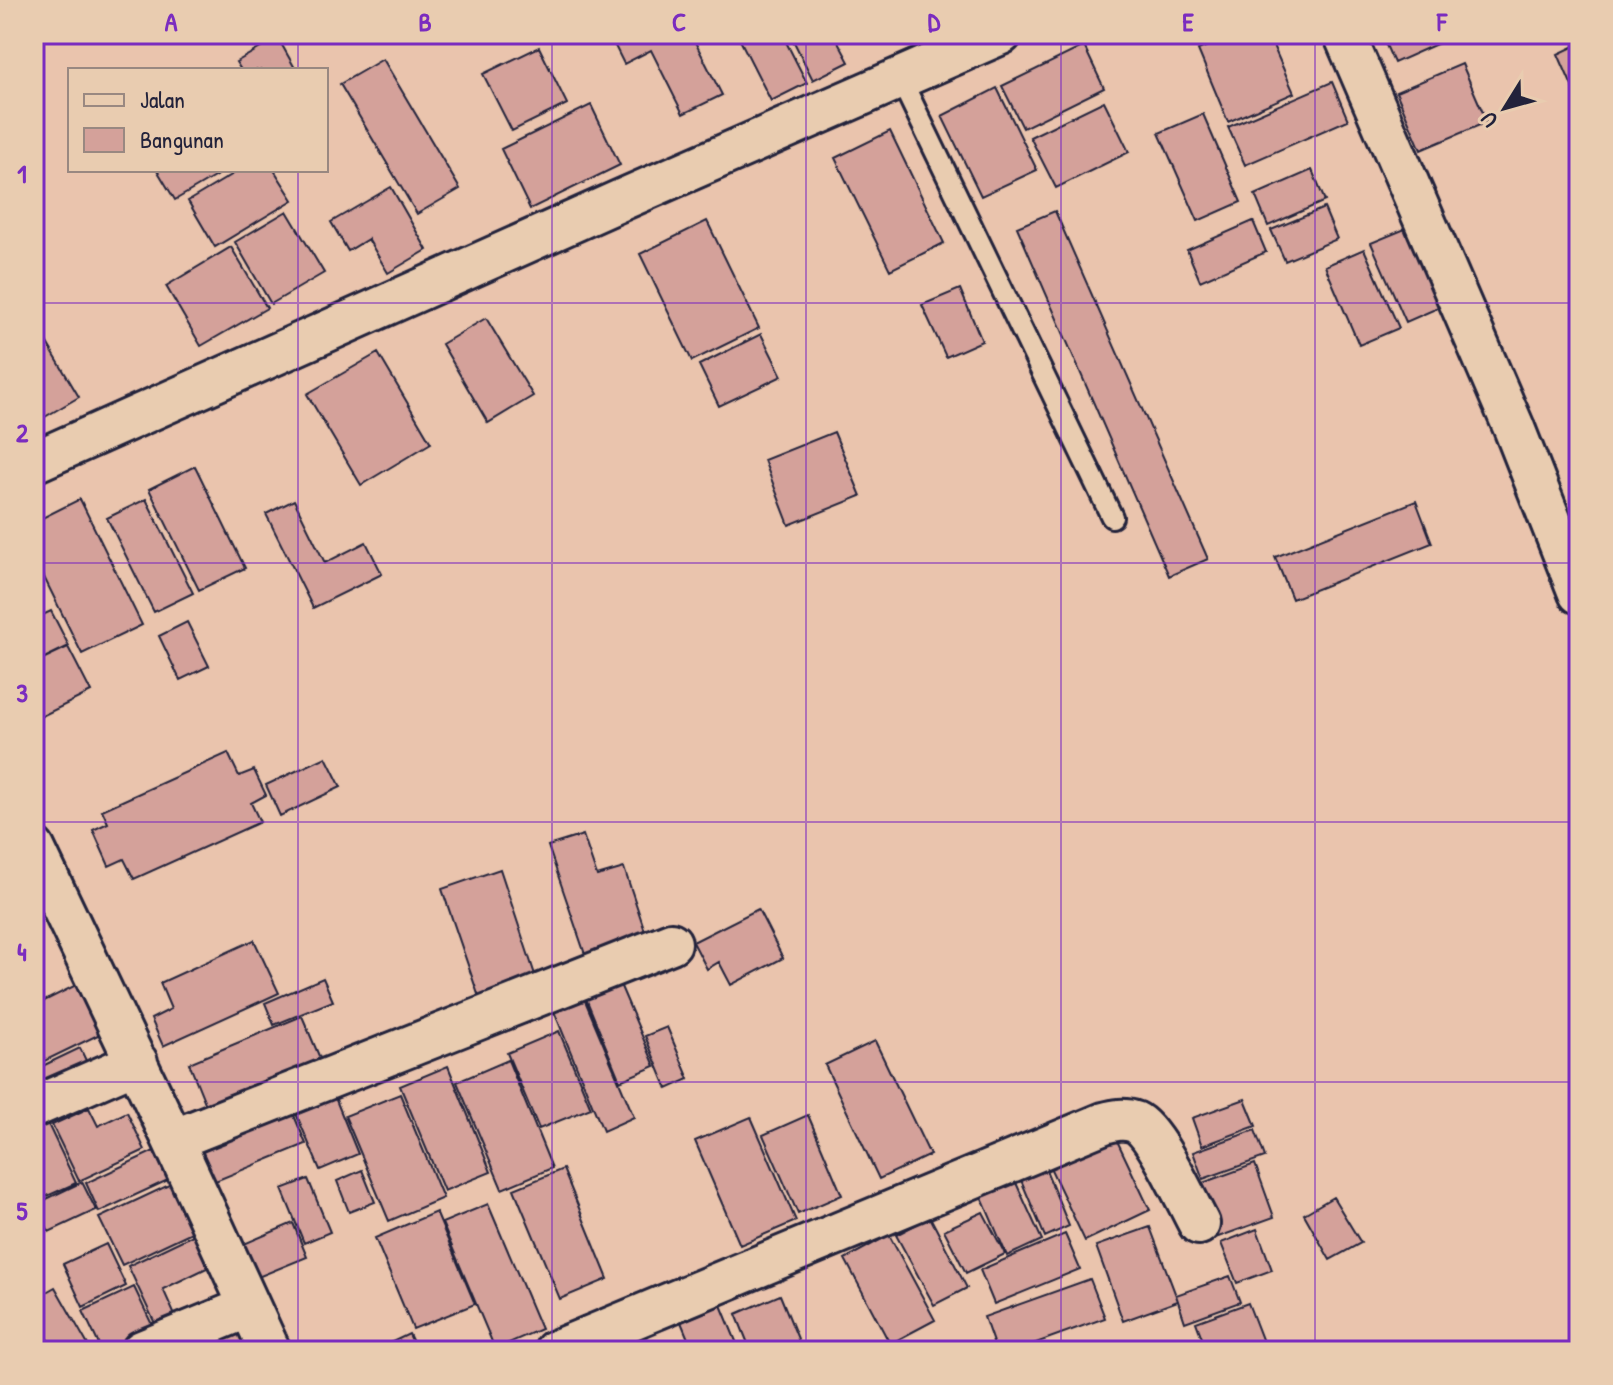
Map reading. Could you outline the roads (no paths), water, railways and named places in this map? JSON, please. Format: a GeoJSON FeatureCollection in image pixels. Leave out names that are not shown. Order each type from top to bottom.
{"type":"FeatureCollection","features":[{"type":"Feature","properties":{"kind":"street"},"geometry":{"type":"LineString","coordinates":[[34,462],[1001,34]]}},
{"type":"Feature","properties":{"kind":"street"},"geometry":{"type":"LineString","coordinates":[[1344,34],[1514,428],[1579,593]]}},
{"type":"Feature","properties":{"kind":"street"},"geometry":{"type":"LineString","coordinates":[[34,848],[270,1351]]}},
{"type":"Feature","properties":{"kind":"street"},"geometry":{"type":"LineString","coordinates":[[173,1140],[671,943]]}},
{"type":"Feature","properties":{"kind":"street"},"geometry":{"type":"LineString","coordinates":[[34,1107],[137,1062]]}},
{"type":"Feature","properties":{"kind":"street"},"geometry":{"type":"LineString","coordinates":[[555,1351],[1104,1123],[1121,1119],[1137,1123],[1152,1137],[1199,1224]]}},
{"type":"Feature","properties":{"kind":"street"},"geometry":{"type":"LineString","coordinates":[[142,1351],[249,1307]]}},
{"type":"Feature","properties":{"kind":"lane"},"geometry":{"type":"LineString","coordinates":[[900,78],[1112,517]]}}]}
